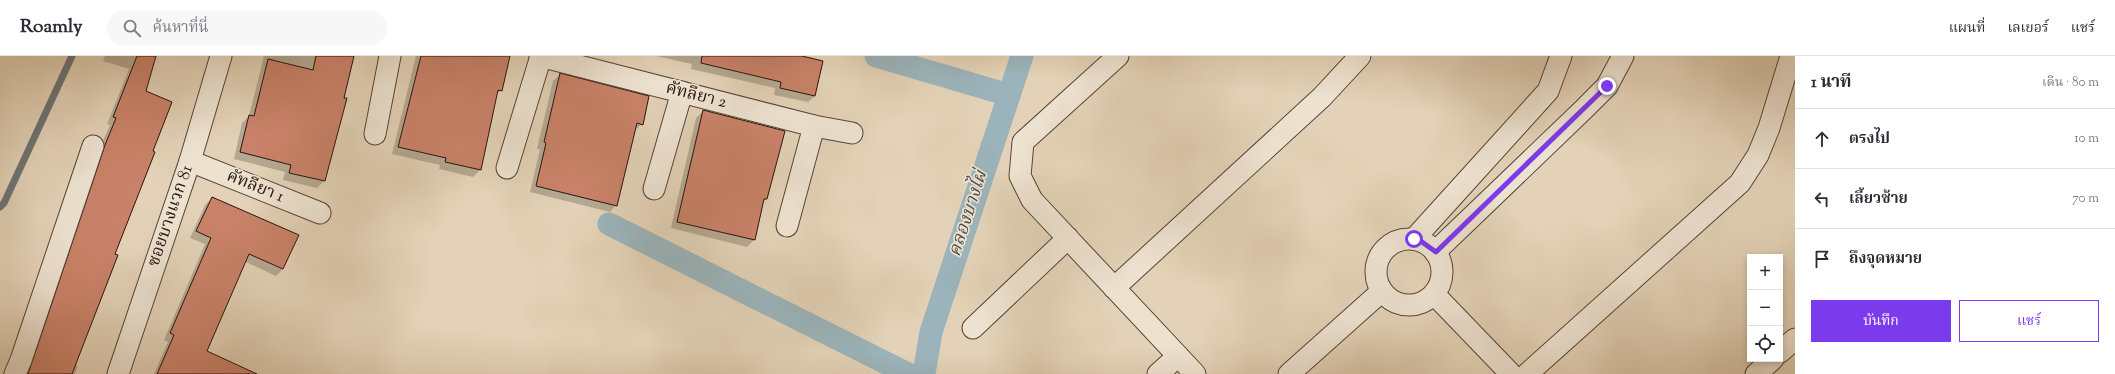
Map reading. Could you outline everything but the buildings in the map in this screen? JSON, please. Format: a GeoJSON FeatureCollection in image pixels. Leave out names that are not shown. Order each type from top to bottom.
{"type":"FeatureCollection","features":[{"type":"Feature","properties":{"kind":"street","name":"ซอยบางแวก 81"},"geometry":{"type":"LineString","coordinates":[[118,374],[190,161],[220,56]]}},
{"type":"Feature","properties":{"kind":"street"},"geometry":{"type":"LineString","coordinates":[[375,134],[390,56]]}},
{"type":"Feature","properties":{"kind":"street"},"geometry":{"type":"LineString","coordinates":[[507,168],[541,56]]}},
{"type":"Feature","properties":{"kind":"street","name":"คัทลียา 2"},"geometry":{"type":"LineString","coordinates":[[541,56],[814,126],[852,133]]}},
{"type":"Feature","properties":{"kind":"street"},"geometry":{"type":"LineString","coordinates":[[1118,56],[1023,142],[1020,176],[1032,200],[1195,374]]}},
{"type":"Feature","properties":{"kind":"street"},"geometry":{"type":"LineString","coordinates":[[1114,288],[1322,97],[1360,56]]}},
{"type":"Feature","properties":{"kind":"street"},"geometry":{"type":"LineString","coordinates":[[1414,239],[1548,91],[1561,56]]}},
{"type":"Feature","properties":{"kind":"street"},"geometry":{"type":"LineString","coordinates":[[1436,252],[1584,110],[1607,86],[1623,56]]}},
{"type":"Feature","properties":{"kind":"street"},"geometry":{"type":"LineString","coordinates":[[1527,374],[1740,183],[1761,148],[1792,56]]}},
{"type":"Feature","properties":{"kind":"street"},"geometry":{"type":"LineString","coordinates":[[654,189],[682,92]]}},
{"type":"Feature","properties":{"kind":"street"},"geometry":{"type":"LineString","coordinates":[[787,226],[814,126]]}},
{"type":"Feature","properties":{"kind":"street"},"geometry":{"type":"LineString","coordinates":[[15,374],[93,146]]}},
{"type":"Feature","properties":{"kind":"street","name":"คัทลียา 1"},"geometry":{"type":"LineString","coordinates":[[190,161],[320,213]]}},
{"type":"Feature","properties":{"kind":"street"},"geometry":{"type":"LineString","coordinates":[[973,328],[1068,238]]}},
{"type":"Feature","properties":{"kind":"street"},"geometry":{"type":"LineString","coordinates":[[1403,239],[1414,239],[1422,242],[1436,252],[1442,273],[1434,294],[1417,304],[1407,305],[1389,298],[1382,291],[1377,281],[1376,270],[1378,259],[1384,250],[1392,243],[1403,239]]}},
{"type":"Feature","properties":{"kind":"street"},"geometry":{"type":"LineString","coordinates":[[1289,374],[1382,291]]}},
{"type":"Feature","properties":{"kind":"street"},"geometry":{"type":"LineString","coordinates":[[1434,294],[1511,374]]}},
{"type":"Feature","properties":{"kind":"street"},"geometry":{"type":"LineString","coordinates":[[1783,349],[1795,339]]}},
{"type":"Feature","properties":{"kind":"street"},"geometry":{"type":"LineString","coordinates":[[1158,374],[1178,356]]}},
{"type":"Feature","properties":{"kind":"street"},"geometry":{"type":"LineString","coordinates":[[1756,374],[1770,362]]}},
{"type":"Feature","properties":{"kind":"waterway"},"geometry":{"type":"LineString","coordinates":[[0,207],[4,203],[72,56]]}},
{"type":"Feature","properties":{"kind":"waterway"},"geometry":{"type":"LineString","coordinates":[[876,56],[1009,95]]}},
{"type":"Feature","properties":{"kind":"waterway","name":"คลองบางไผ่"},"geometry":{"type":"LineString","coordinates":[[924,374],[931,332],[1022,56]]}},
{"type":"Feature","properties":{"kind":"waterway"},"geometry":{"type":"LineString","coordinates":[[609,224],[908,374]]}},
{"type":"Feature","properties":{"kind":"route"},"geometry":{"type":"LineString","coordinates":[[1414,239],[1429,246],[1436,252],[1584,110],[1607,86]]}}]}
